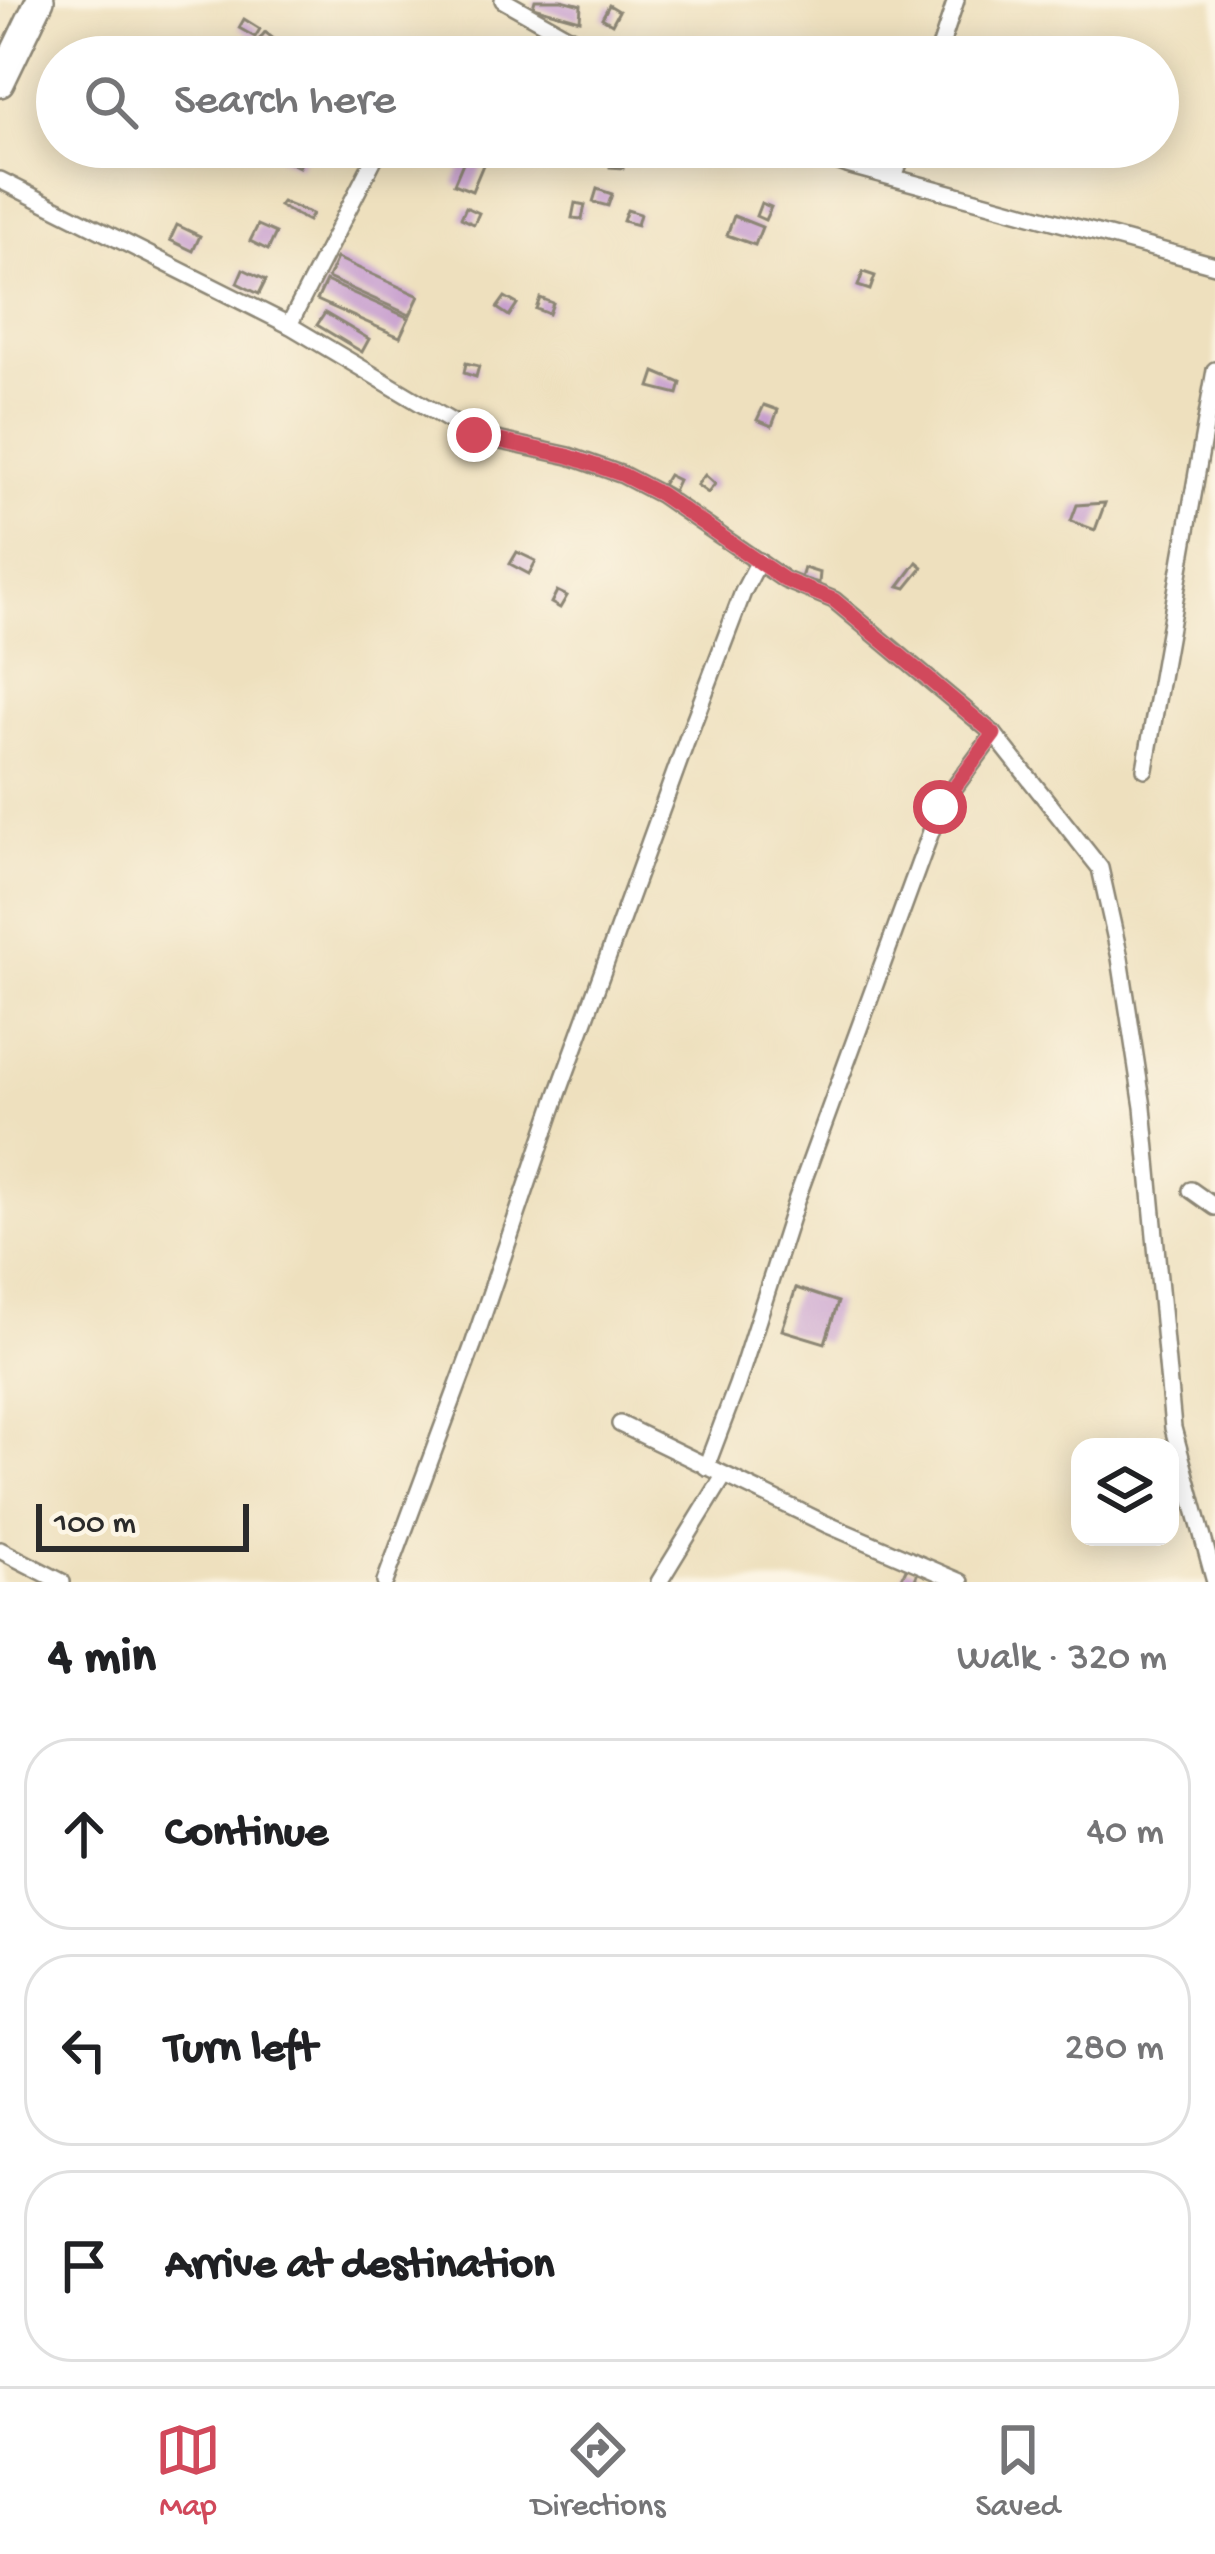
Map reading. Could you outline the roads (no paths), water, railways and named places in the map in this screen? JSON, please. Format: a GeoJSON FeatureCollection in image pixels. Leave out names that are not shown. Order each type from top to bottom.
{"type":"FeatureCollection","features":[{"type":"Feature","properties":{"kind":"highway"},"geometry":{"type":"LineString","coordinates":[[0,83],[40,0]]}},
{"type":"Feature","properties":{"kind":"street"},"geometry":{"type":"LineString","coordinates":[[502,0],[566,36]]}},
{"type":"Feature","properties":{"kind":"street"},"geometry":{"type":"LineString","coordinates":[[944,36],[956,0]]}},
{"type":"Feature","properties":{"kind":"street"},"geometry":{"type":"LineString","coordinates":[[289,325],[369,168]]}},
{"type":"Feature","properties":{"kind":"street"},"geometry":{"type":"LineString","coordinates":[[866,168],[1215,265]]}},
{"type":"Feature","properties":{"kind":"street"},"geometry":{"type":"LineString","coordinates":[[894,177],[897,168]]}},
{"type":"Feature","properties":{"kind":"street"},"geometry":{"type":"LineString","coordinates":[[0,180],[289,325],[474,435],[568,456],[660,494],[785,580],[834,600],[994,734],[1100,868],[1120,958],[1143,1107],[1173,1428],[1215,1582]]}},
{"type":"Feature","properties":{"kind":"street"},"geometry":{"type":"LineString","coordinates":[[1145,770],[1215,370]]}},
{"type":"Feature","properties":{"kind":"street"},"geometry":{"type":"LineString","coordinates":[[385,1582],[673,778],[759,561]]}},
{"type":"Feature","properties":{"kind":"street"},"geometry":{"type":"LineString","coordinates":[[706,1467],[796,1198],[940,807],[994,734]]}},
{"type":"Feature","properties":{"kind":"street"},"geometry":{"type":"LineString","coordinates":[[1191,1190],[1215,1207]]}},
{"type":"Feature","properties":{"kind":"street"},"geometry":{"type":"LineString","coordinates":[[620,1424],[962,1582]]}},
{"type":"Feature","properties":{"kind":"street"},"geometry":{"type":"LineString","coordinates":[[659,1582],[724,1476]]}},
{"type":"Feature","properties":{"kind":"street"},"geometry":{"type":"LineString","coordinates":[[0,1550],[62,1582]]}}]}
